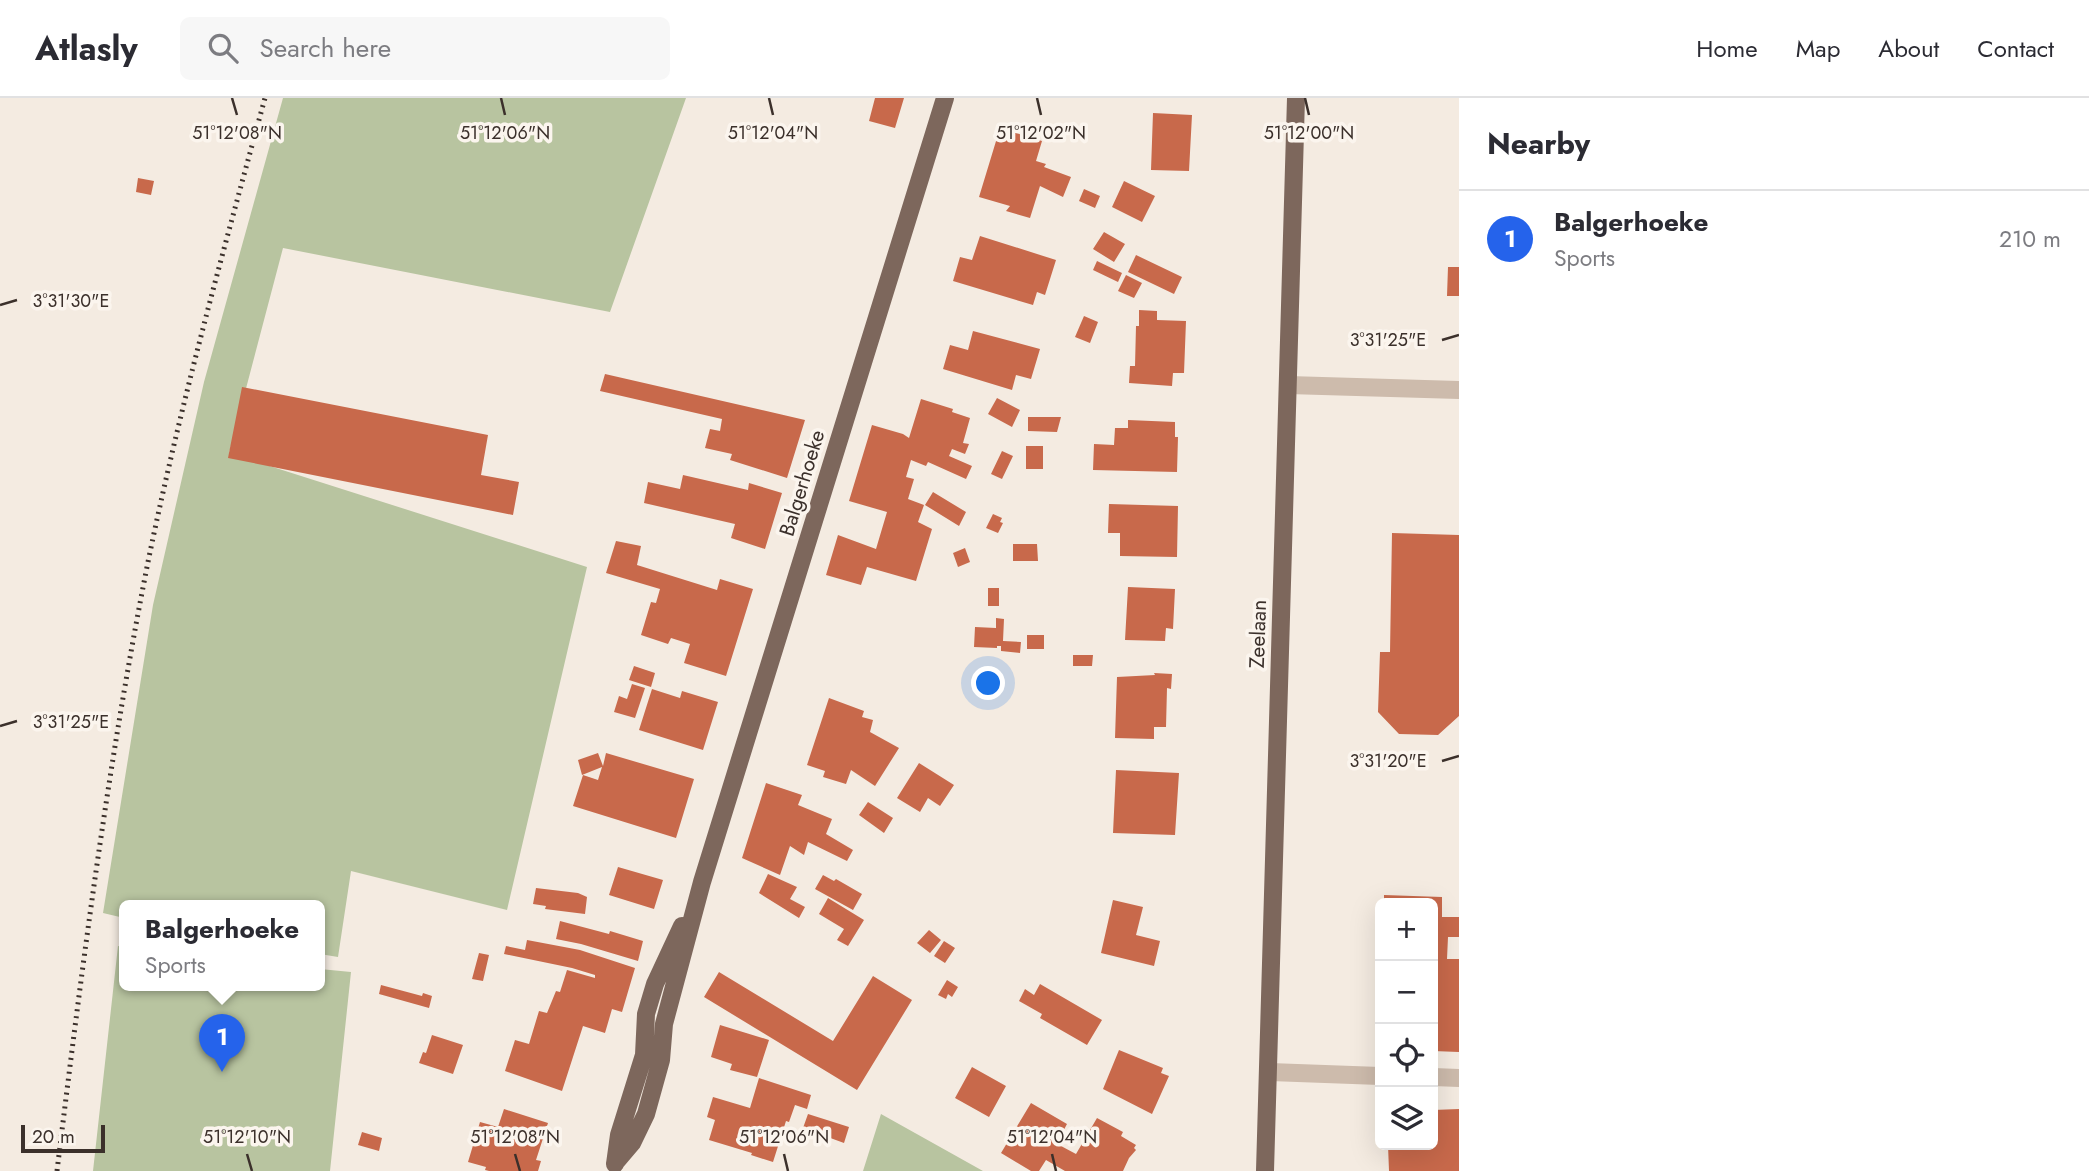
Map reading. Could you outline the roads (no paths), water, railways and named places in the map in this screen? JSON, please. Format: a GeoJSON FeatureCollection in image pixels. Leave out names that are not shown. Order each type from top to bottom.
{"type":"FeatureCollection","features":[{"type":"Feature","properties":{"kind":"main road","name":"Balgerhoeke"},"geometry":{"type":"LineString","coordinates":[[614,1167],[619,1135],[644,1055],[646,1014],[655,984],[702,882],[945,98]]}},
{"type":"Feature","properties":{"kind":"main road","name":"Zeelaan"},"geometry":{"type":"LineString","coordinates":[[1265,1171],[1296,98]]}},
{"type":"Feature","properties":{"kind":"lane"},"geometry":{"type":"LineString","coordinates":[[1288,385],[1459,390]]}},
{"type":"Feature","properties":{"kind":"lane"},"geometry":{"type":"LineString","coordinates":[[1268,1072],[1375,1076]]}},
{"type":"Feature","properties":{"kind":"lane"},"geometry":{"type":"LineString","coordinates":[[1438,1077],[1459,1078]]}},
{"type":"Feature","properties":{"kind":"railway"},"geometry":{"type":"LineString","coordinates":[[57,1171],[108,789],[148,562],[188,387],[265,98]]}},
{"type":"Feature","properties":{"kind":"place","name":"Balgerhoeke"},"geometry":{"type":"Point","coordinates":[222,1072]}}]}
